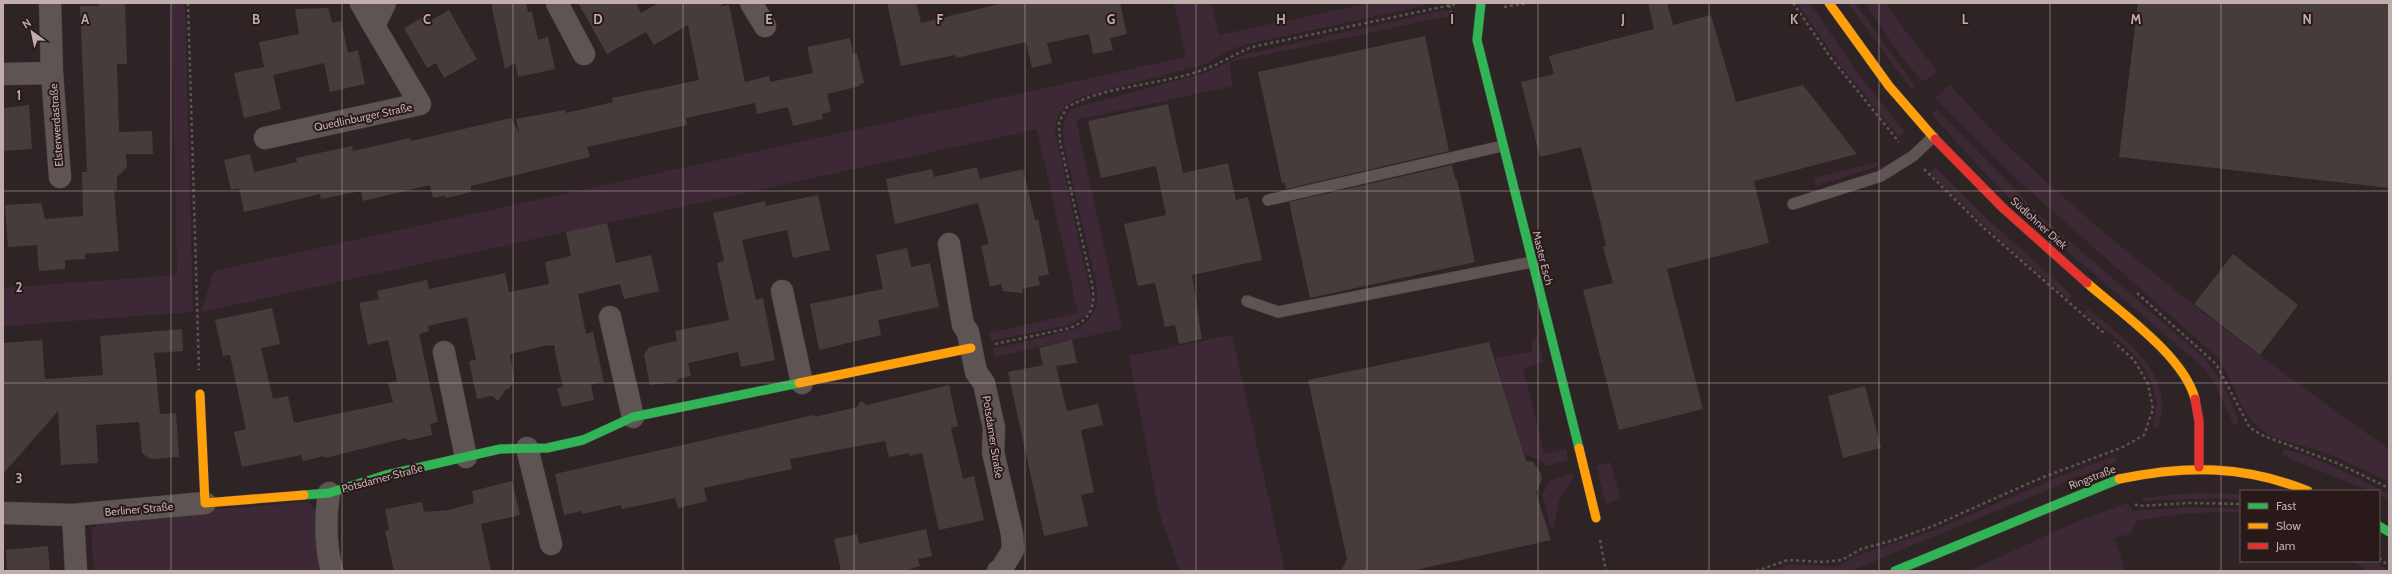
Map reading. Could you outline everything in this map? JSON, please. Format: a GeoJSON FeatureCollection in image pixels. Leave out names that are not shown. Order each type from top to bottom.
{"type":"FeatureCollection","features":[{"type":"Feature","properties":{"kind":"street","name":"Elsterwerdastraße"},"geometry":{"type":"LineString","coordinates":[[50,3],[52,73],[60,177]]}},
{"type":"Feature","properties":{"kind":"street","name":"Quedlinburger Straße"},"geometry":{"type":"LineString","coordinates":[[265,138],[420,104],[361,3]]}},
{"type":"Feature","properties":{"kind":"street"},"geometry":{"type":"LineString","coordinates":[[374,26],[385,3]]}},
{"type":"Feature","properties":{"kind":"street"},"geometry":{"type":"LineString","coordinates":[[556,3],[584,54]]}},
{"type":"Feature","properties":{"kind":"street"},"geometry":{"type":"LineString","coordinates":[[751,3],[765,26]]}},
{"type":"Feature","properties":{"kind":"street","name":"Master Esch"},"geometry":{"type":"LineString","coordinates":[[1481,3],[1477,25],[1477,40],[1502,146],[1596,518]]}},
{"type":"Feature","properties":{"kind":"street","name":"Südlohner Diek"},"geometry":{"type":"LineString","coordinates":[[1829,3],[1909,112],[1933,137],[2008,212],[2170,356],[2181,368],[2198,403],[2200,419],[2198,467]]}},
{"type":"Feature","properties":{"kind":"street","name":"Elsterwerdastraße"},"geometry":{"type":"LineString","coordinates":[[3,74],[52,73]]}},
{"type":"Feature","properties":{"kind":"street","name":"Potsdamer Straße"},"geometry":{"type":"LineString","coordinates":[[949,244],[958,285],[957,296],[976,372],[984,383],[994,428],[994,452],[1012,534],[1013,550],[1002,568],[998,571]]}},
{"type":"Feature","properties":{"kind":"street"},"geometry":{"type":"LineString","coordinates":[[782,291],[802,383]]}},
{"type":"Feature","properties":{"kind":"street"},"geometry":{"type":"LineString","coordinates":[[610,317],[633,417]]}},
{"type":"Feature","properties":{"kind":"street","name":"Potsdamer Straße"},"geometry":{"type":"LineString","coordinates":[[332,571],[328,555],[326,517],[329,493],[386,475],[500,449],[547,448],[583,440],[633,417],[971,348]]}},
{"type":"Feature","properties":{"kind":"street"},"geometry":{"type":"LineString","coordinates":[[444,352],[466,457]]}},
{"type":"Feature","properties":{"kind":"street"},"geometry":{"type":"LineString","coordinates":[[200,394],[205,503]]}},
{"type":"Feature","properties":{"kind":"street"},"geometry":{"type":"LineString","coordinates":[[527,448],[551,544]]}},
{"type":"Feature","properties":{"kind":"street","name":"Ringstraße"},"geometry":{"type":"LineString","coordinates":[[1895,571],[2115,480],[2163,470],[2198,467],[2268,476],[2305,490]]}},
{"type":"Feature","properties":{"kind":"street","name":"Berliner Straße"},"geometry":{"type":"LineString","coordinates":[[3,513],[73,515],[329,493]]}},
{"type":"Feature","properties":{"kind":"street"},"geometry":{"type":"LineString","coordinates":[[73,515],[76,571]]}},
{"type":"Feature","properties":{"kind":"street"},"geometry":{"type":"LineString","coordinates":[[2380,527],[2389,532]]}},
{"type":"Feature","properties":{"kind":"lane"},"geometry":{"type":"LineString","coordinates":[[1793,204],[1880,176],[1913,156],[1933,137]]}},
{"type":"Feature","properties":{"kind":"lane"},"geometry":{"type":"LineString","coordinates":[[1268,200],[1502,146]]}},
{"type":"Feature","properties":{"kind":"lane"},"geometry":{"type":"LineString","coordinates":[[1247,300],[1278,312],[1532,262]]}},
{"type":"Feature","properties":{"kind":"path"},"geometry":{"type":"LineString","coordinates":[[188,3],[200,394]]}},
{"type":"Feature","properties":{"kind":"path"},"geometry":{"type":"LineString","coordinates":[[971,348],[1070,328],[1089,316],[1094,306],[1092,284],[1060,142],[1060,122],[1067,108],[1085,99],[1205,69],[1252,47],[1459,3]]}},
{"type":"Feature","properties":{"kind":"path"},"geometry":{"type":"LineString","coordinates":[[1499,7],[1514,7],[1529,3]]}},
{"type":"Feature","properties":{"kind":"path"},"geometry":{"type":"LineString","coordinates":[[2134,291],[2216,364],[2250,428],[2264,436],[2337,463],[2389,488]]}},
{"type":"Feature","properties":{"kind":"path"},"geometry":{"type":"LineString","coordinates":[[1756,571],[1788,560],[1823,562],[1842,560],[1861,549],[1894,540],[1933,526],[2041,478],[2123,447],[2144,435]]}},
{"type":"Feature","properties":{"kind":"path"},"geometry":{"type":"LineString","coordinates":[[2135,504],[2138,506],[2189,503],[2240,504]]}},
{"type":"Feature","properties":{"kind":"path"},"geometry":{"type":"LineString","coordinates":[[1596,518],[1606,571]]}},
{"type":"Feature","properties":{"kind":"path"},"geometry":{"type":"LineString","coordinates":[[2380,559],[2389,566]]}},
{"type":"Feature","properties":{"kind":"shaded area"},"geometry":{"type":"Polygon","coordinates":[[[171,3],[185,3],[193,312],[3,326],[3,288],[177,275],[171,3]]]}},
{"type":"Feature","properties":{"kind":"shaded area"},"geometry":{"type":"Polygon","coordinates":[[[1174,3],[1211,3],[1219,35],[1371,3],[1436,3],[1234,48],[1205,64],[1084,96],[1067,104],[1057,118],[1055,131],[1092,301],[1088,314],[1072,324],[992,341],[989,333],[1078,313],[1037,129],[201,312],[214,271],[1186,57],[1174,3]]]}},
{"type":"Feature","properties":{"kind":"shaded area"},"geometry":{"type":"Polygon","coordinates":[[[1797,3],[1810,3],[1856,71],[1905,132],[1899,137],[1841,66],[1797,3]]]}},
{"type":"Feature","properties":{"kind":"shaded area"},"geometry":{"type":"Polygon","coordinates":[[[1848,3],[1855,3],[1915,86],[1911,89],[1848,3]]]}},
{"type":"Feature","properties":{"kind":"shaded area"},"geometry":{"type":"Polygon","coordinates":[[[1865,3],[1887,3],[1896,19],[1937,71],[1923,82],[1901,56],[1865,3]]]}},
{"type":"Feature","properties":{"kind":"shaded area"},"geometry":{"type":"Polygon","coordinates":[[[1444,10],[1448,11],[1449,16],[1231,62],[1230,73],[1233,86],[1076,120],[1122,329],[994,357],[993,349],[1076,329],[1091,317],[1096,306],[1097,287],[1064,145],[1063,130],[1066,116],[1073,108],[1205,73],[1243,55],[1444,10]]]}},
{"type":"Feature","properties":{"kind":"shaded area"},"geometry":{"type":"Polygon","coordinates":[[[1950,85],[2006,144],[2051,186],[2144,265],[2240,341],[2389,449],[2389,482],[2330,455],[2272,436],[2257,426],[2245,410],[2227,373],[2215,355],[2012,175],[1935,98],[1950,85]]]}},
{"type":"Feature","properties":{"kind":"shaded area"},"geometry":{"type":"Polygon","coordinates":[[[1937,110],[2040,215],[2205,359],[2222,382],[2238,418],[2237,424],[2234,425],[2214,382],[2205,369],[2058,243],[1994,183],[1931,114],[1937,110]]]}},
{"type":"Feature","properties":{"kind":"shaded area"},"geometry":{"type":"Polygon","coordinates":[[[1878,162],[1879,166],[1816,186],[1814,178],[1878,162]]]}},
{"type":"Feature","properties":{"kind":"shaded area"},"geometry":{"type":"Polygon","coordinates":[[[1935,167],[1984,216],[2072,295],[2069,300],[1994,234],[1930,173],[1935,167]]]}},
{"type":"Feature","properties":{"kind":"shaded area"},"geometry":{"type":"Polygon","coordinates":[[[2088,309],[2131,345],[2154,375],[2161,392],[2162,410],[2158,429],[2153,426],[2156,402],[2153,387],[2147,373],[2130,351],[2084,313],[2088,309]]]}},
{"type":"Feature","properties":{"kind":"shaded area"},"geometry":{"type":"Polygon","coordinates":[[[1232,335],[1285,571],[1180,571],[1159,512],[1129,356],[1232,335]]]}},
{"type":"Feature","properties":{"kind":"shaded area"},"geometry":{"type":"Polygon","coordinates":[[[1537,336],[1543,362],[1523,368],[1544,454],[1566,449],[1568,460],[1545,466],[1542,461],[1524,454],[1495,358],[1532,352],[1532,341],[1537,336]]]}},
{"type":"Feature","properties":{"kind":"shaded area"},"geometry":{"type":"Polygon","coordinates":[[[2284,450],[2293,451],[2320,461],[2389,494],[2389,499],[2380,495],[2380,490],[2368,490],[2281,455],[2284,450]]]}},
{"type":"Feature","properties":{"kind":"shaded area"},"geometry":{"type":"Polygon","coordinates":[[[2112,457],[2117,458],[2118,461],[1850,571],[1770,571],[1791,564],[1836,567],[1856,556],[1935,530],[2058,477],[2112,457]]]}},
{"type":"Feature","properties":{"kind":"shaded area"},"geometry":{"type":"Polygon","coordinates":[[[1610,462],[1621,499],[1606,504],[1596,466],[1610,462]]]}},
{"type":"Feature","properties":{"kind":"shaded area"},"geometry":{"type":"Polygon","coordinates":[[[1572,473],[1573,479],[1559,500],[1554,528],[1551,527],[1542,495],[1550,481],[1572,473]]]}},
{"type":"Feature","properties":{"kind":"shaded area"},"geometry":{"type":"Polygon","coordinates":[[[2191,493],[2240,494],[2240,500],[2218,498],[2144,501],[2143,498],[2191,493]]]}},
{"type":"Feature","properties":{"kind":"shaded area"},"geometry":{"type":"Polygon","coordinates":[[[308,502],[318,512],[322,571],[94,571],[91,531],[103,518],[308,502]]]}},
{"type":"Feature","properties":{"kind":"shaded area"},"geometry":{"type":"Polygon","coordinates":[[[2128,503],[2132,511],[2194,507],[2240,509],[2240,512],[2190,513],[2138,520],[2130,534],[2115,538],[2125,571],[1969,571],[2080,520],[2128,503]]]}},
{"type":"Feature","properties":{"kind":"shaded area"},"geometry":{"type":"Polygon","coordinates":[[[2355,562],[2376,562],[2387,571],[2367,571],[2355,562]]]}},
{"type":"Feature","properties":{"kind":"building"},"geometry":{"type":"Polygon","coordinates":[[[99,3],[125,3],[127,64],[117,64],[119,132],[152,131],[153,154],[126,154],[127,167],[117,177],[117,190],[114,190],[119,251],[85,254],[85,259],[65,260],[65,269],[39,271],[37,245],[8,247],[5,205],[41,203],[45,219],[83,216],[82,172],[87,172],[80,6],[99,6],[99,3]]]}},
{"type":"Feature","properties":{"kind":"building"},"geometry":{"type":"Polygon","coordinates":[[[491,3],[526,3],[528,12],[532,12],[538,40],[548,37],[555,69],[518,77],[515,63],[505,69],[491,3]]]}},
{"type":"Feature","properties":{"kind":"building"},"geometry":{"type":"Polygon","coordinates":[[[578,3],[636,3],[641,13],[658,3],[725,3],[719,7],[729,5],[745,82],[769,76],[770,82],[813,73],[807,47],[850,38],[853,54],[857,53],[864,83],[860,84],[860,86],[827,94],[831,111],[822,114],[823,119],[793,126],[788,107],[757,114],[755,103],[686,118],[687,125],[587,147],[590,157],[471,186],[471,192],[446,198],[445,196],[433,198],[430,185],[363,201],[361,191],[321,199],[320,194],[244,212],[239,188],[231,190],[224,160],[250,154],[254,172],[297,162],[296,158],[352,146],[353,151],[410,138],[411,141],[511,118],[519,133],[516,119],[565,110],[566,113],[613,102],[612,98],[699,80],[688,25],[654,45],[646,32],[607,54],[578,3]]]}},
{"type":"Feature","properties":{"kind":"building"},"geometry":{"type":"Polygon","coordinates":[[[887,3],[916,3],[921,23],[1003,3],[1120,3],[1127,34],[1110,38],[1113,50],[1093,54],[1089,34],[1047,43],[1052,63],[1032,68],[1026,42],[956,58],[955,55],[901,66],[887,3]]]}},
{"type":"Feature","properties":{"kind":"building"},"geometry":{"type":"Polygon","coordinates":[[[1648,3],[1667,3],[1673,25],[1711,15],[1736,102],[1803,85],[1857,154],[1754,181],[1769,243],[1667,269],[1703,409],[1619,430],[1583,290],[1613,283],[1603,247],[1606,246],[1600,220],[1581,147],[1540,157],[1521,82],[1554,74],[1549,56],[1654,29],[1648,3]]]}},
{"type":"Feature","properties":{"kind":"building"},"geometry":{"type":"Polygon","coordinates":[[[2138,3],[2389,3],[2389,188],[2119,157],[2138,3]]]}},
{"type":"Feature","properties":{"kind":"building"},"geometry":{"type":"Polygon","coordinates":[[[328,8],[332,23],[341,21],[348,53],[358,50],[365,84],[330,92],[324,63],[273,75],[281,109],[244,118],[234,73],[264,67],[259,42],[299,34],[295,9],[328,8]]]}},
{"type":"Feature","properties":{"kind":"building"},"geometry":{"type":"Polygon","coordinates":[[[449,10],[477,59],[444,78],[436,63],[427,68],[404,28],[427,15],[430,21],[449,10]]]}},
{"type":"Feature","properties":{"kind":"building"},"geometry":{"type":"Polygon","coordinates":[[[1425,36],[1449,151],[1286,189],[1285,183],[1282,183],[1258,72],[1425,36]]]}},
{"type":"Feature","properties":{"kind":"building"},"geometry":{"type":"Polygon","coordinates":[[[1168,104],[1183,173],[1228,163],[1236,200],[1248,197],[1262,260],[1192,275],[1202,339],[1179,344],[1175,325],[1165,327],[1155,283],[1138,286],[1124,224],[1166,215],[1156,166],[1101,178],[1088,121],[1168,104]]]}},
{"type":"Feature","properties":{"kind":"building"},"geometry":{"type":"Polygon","coordinates":[[[29,105],[32,149],[3,151],[3,108],[29,105]]]}},
{"type":"Feature","properties":{"kind":"building"},"geometry":{"type":"Polygon","coordinates":[[[1452,165],[1455,179],[1457,179],[1475,262],[1310,298],[1289,202],[1452,165]]]}},
{"type":"Feature","properties":{"kind":"building"},"geometry":{"type":"Polygon","coordinates":[[[977,167],[980,179],[1023,169],[1035,220],[1038,219],[1049,274],[1038,277],[1040,285],[1022,289],[1023,293],[1003,291],[1001,284],[990,287],[981,246],[989,244],[978,203],[895,224],[886,179],[932,169],[934,177],[977,167]]]}},
{"type":"Feature","properties":{"kind":"building"},"geometry":{"type":"Polygon","coordinates":[[[818,195],[830,250],[793,258],[787,230],[742,240],[756,300],[763,298],[775,360],[741,367],[738,352],[688,363],[691,376],[678,379],[677,382],[650,385],[644,355],[649,347],[677,341],[675,331],[729,320],[717,263],[724,261],[713,213],[765,201],[766,206],[818,195]]]}},
{"type":"Feature","properties":{"kind":"building"},"geometry":{"type":"Polygon","coordinates":[[[607,223],[616,263],[651,255],[659,291],[624,299],[620,284],[578,294],[586,334],[593,332],[604,382],[591,385],[594,400],[562,407],[557,388],[563,387],[554,345],[548,345],[510,354],[514,380],[509,389],[506,389],[498,401],[492,396],[477,399],[469,361],[476,360],[467,317],[428,326],[429,331],[419,334],[438,422],[430,424],[432,435],[407,441],[406,438],[325,458],[324,456],[303,461],[301,455],[242,467],[234,432],[246,429],[230,355],[223,356],[215,320],[272,308],[280,344],[261,348],[273,399],[288,396],[294,423],[393,402],[388,383],[397,381],[388,340],[368,345],[359,303],[379,299],[377,291],[427,280],[429,289],[505,273],[509,292],[549,284],[545,262],[571,256],[566,232],[607,223]]]}},
{"type":"Feature","properties":{"kind":"building"},"geometry":{"type":"Polygon","coordinates":[[[907,248],[911,267],[930,263],[939,307],[878,320],[881,335],[819,350],[810,304],[883,289],[876,255],[907,248]]]}},
{"type":"Feature","properties":{"kind":"building"},"geometry":{"type":"Polygon","coordinates":[[[2233,254],[2298,305],[2260,355],[2194,304],[2233,254]]]}},
{"type":"Feature","properties":{"kind":"building"},"geometry":{"type":"Polygon","coordinates":[[[182,329],[183,351],[154,353],[160,414],[176,413],[179,457],[150,459],[142,453],[139,422],[96,425],[98,463],[61,465],[58,411],[3,474],[3,343],[42,340],[45,379],[103,375],[100,336],[182,329]]]}},
{"type":"Feature","properties":{"kind":"building"},"geometry":{"type":"Polygon","coordinates":[[[1072,340],[1077,363],[1056,366],[1067,411],[1098,404],[1103,425],[1081,430],[1094,492],[1081,495],[1088,526],[1044,536],[1008,372],[1043,365],[1039,348],[1072,340]]]}},
{"type":"Feature","properties":{"kind":"building"},"geometry":{"type":"Polygon","coordinates":[[[1489,342],[1526,461],[1533,462],[1541,473],[1542,479],[1536,493],[1551,540],[1411,571],[1341,571],[1347,559],[1308,380],[1489,342]]]}},
{"type":"Feature","properties":{"kind":"building"},"geometry":{"type":"Polygon","coordinates":[[[949,385],[958,426],[951,428],[963,479],[974,476],[984,520],[939,530],[922,453],[910,456],[909,453],[889,457],[885,441],[790,459],[792,469],[704,488],[707,501],[678,508],[675,498],[622,509],[621,505],[582,514],[581,511],[564,515],[555,474],[814,415],[815,417],[857,407],[861,401],[867,405],[949,385]]]}},
{"type":"Feature","properties":{"kind":"building"},"geometry":{"type":"Polygon","coordinates":[[[1865,386],[1881,448],[1843,458],[1828,396],[1865,386]]]}},
{"type":"Feature","properties":{"kind":"building"},"geometry":{"type":"Polygon","coordinates":[[[512,481],[520,515],[481,524],[491,571],[394,571],[385,531],[389,530],[385,509],[422,502],[424,512],[449,510],[474,503],[472,491],[512,481]]]}},
{"type":"Feature","properties":{"kind":"building"},"geometry":{"type":"Polygon","coordinates":[[[926,529],[932,556],[918,559],[920,566],[904,571],[841,571],[834,539],[857,534],[859,544],[926,529]]]}},
{"type":"Feature","properties":{"kind":"building"},"geometry":{"type":"Polygon","coordinates":[[[48,546],[50,571],[7,571],[6,550],[48,546]]]}},
{"type":"Feature","properties":{"kind":"traffic: fast"},"geometry":{"type":"LineString","coordinates":[[1481,3],[1477,40],[1579,448]]}},
{"type":"Feature","properties":{"kind":"traffic: fast"},"geometry":{"type":"LineString","coordinates":[[304,495],[329,493],[386,475],[500,449],[547,448],[583,440],[633,417],[799,383]]}},
{"type":"Feature","properties":{"kind":"traffic: fast"},"geometry":{"type":"LineString","coordinates":[[1895,571],[2119,479]]}},
{"type":"Feature","properties":{"kind":"traffic: fast"},"geometry":{"type":"LineString","coordinates":[[2380,527],[2389,532]]}},
{"type":"Feature","properties":{"kind":"traffic: slow"},"geometry":{"type":"LineString","coordinates":[[1829,3],[1889,86],[1935,139]]}},
{"type":"Feature","properties":{"kind":"traffic: slow"},"geometry":{"type":"LineString","coordinates":[[2087,283],[2133,321],[2165,351],[2189,383],[2195,399]]}},
{"type":"Feature","properties":{"kind":"traffic: slow"},"geometry":{"type":"LineString","coordinates":[[799,383],[971,348]]}},
{"type":"Feature","properties":{"kind":"traffic: slow"},"geometry":{"type":"LineString","coordinates":[[200,394],[205,503],[304,495]]}},
{"type":"Feature","properties":{"kind":"traffic: slow"},"geometry":{"type":"LineString","coordinates":[[1579,448],[1596,518]]}},
{"type":"Feature","properties":{"kind":"traffic: slow"},"geometry":{"type":"LineString","coordinates":[[2119,479],[2168,471],[2215,470],[2261,476],[2284,482],[2305,490]]}},
{"type":"Feature","properties":{"kind":"traffic: jam"},"geometry":{"type":"LineString","coordinates":[[1935,139],[2003,208],[2087,283]]}},
{"type":"Feature","properties":{"kind":"traffic: jam"},"geometry":{"type":"LineString","coordinates":[[2195,399],[2199,421],[2199,467]]}}]}
